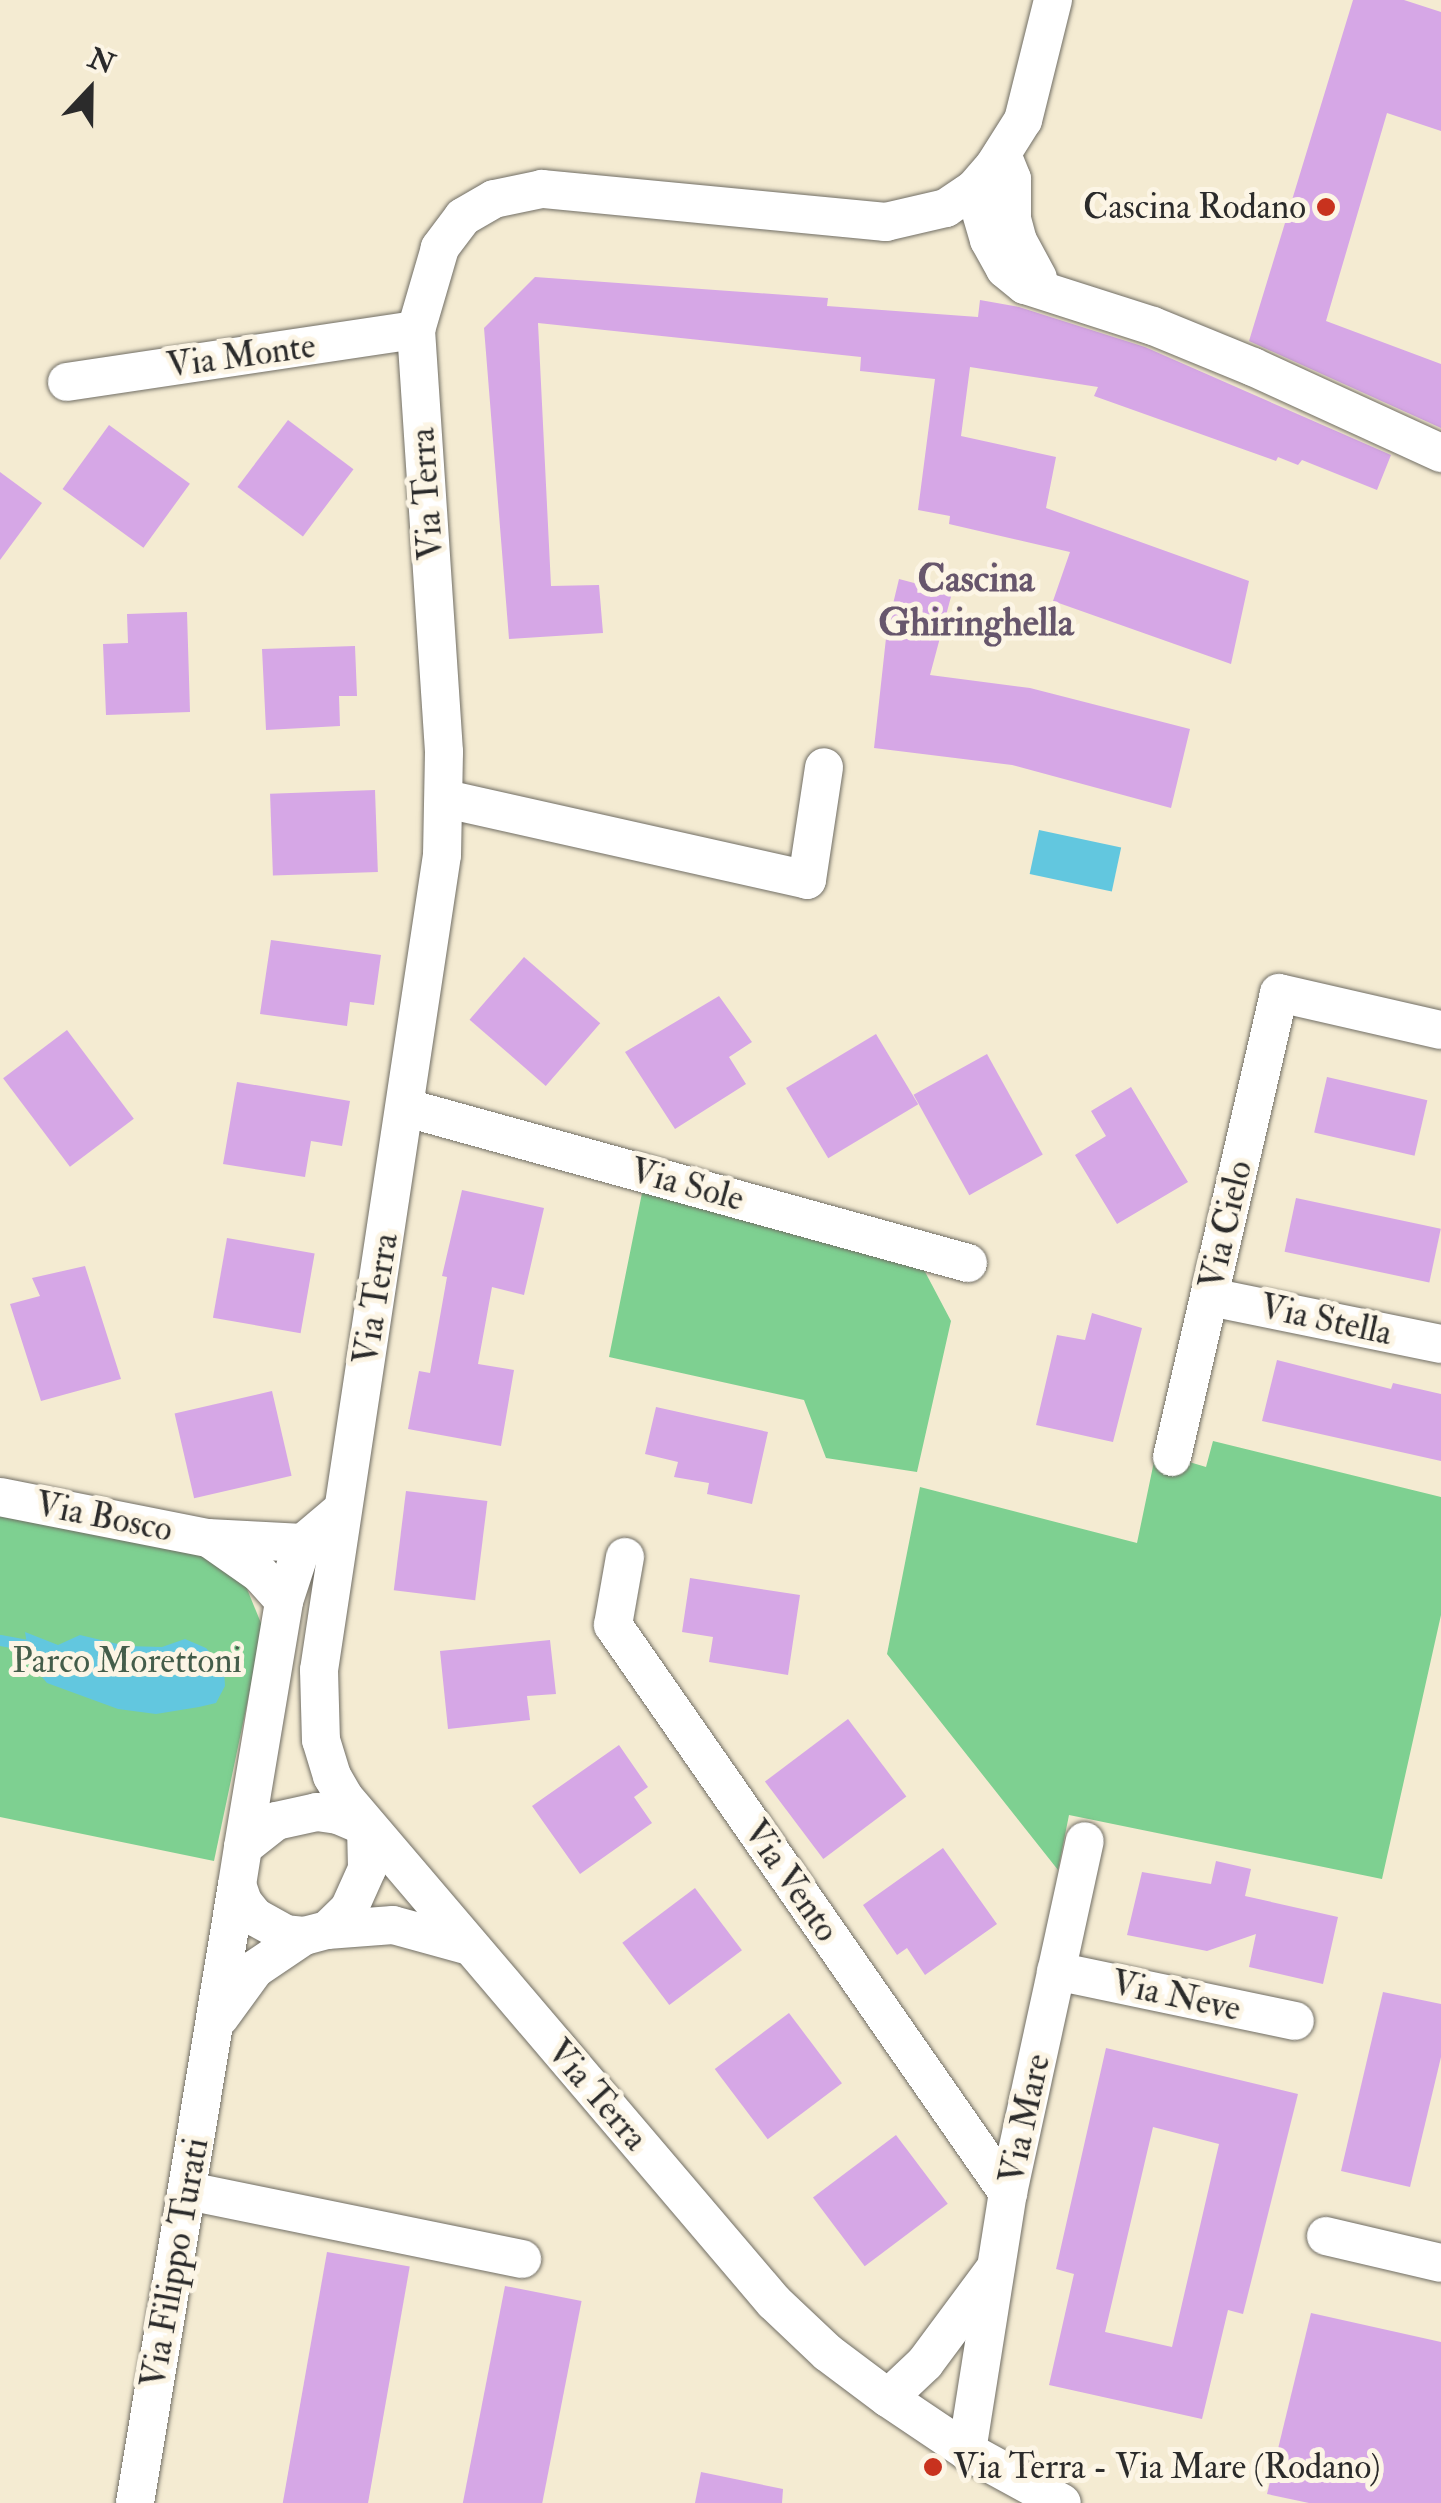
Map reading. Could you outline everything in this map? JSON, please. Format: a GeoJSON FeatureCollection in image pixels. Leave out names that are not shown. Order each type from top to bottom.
{"type":"FeatureCollection","features":[{"type":"Feature","properties":{"kind":"street","name":"Via Terra"},"geometry":{"type":"LineString","coordinates":[[1052,0],[1032,97],[1002,154],[974,189],[946,208],[886,222],[542,189],[494,200],[463,217],[440,248],[416,330],[446,799],[434,927],[319,1670],[322,1740],[332,1776],[366,1827],[774,2302],[828,2353],[888,2398],[967,2451],[1062,2503]]}},
{"type":"Feature","properties":{"kind":"street"},"geometry":{"type":"LineString","coordinates":[[1002,154],[1012,179],[1012,218],[1018,241],[1046,294]]}},
{"type":"Feature","properties":{"kind":"street"},"geometry":{"type":"LineString","coordinates":[[974,189],[989,240],[1015,279],[1046,294],[1153,326],[1441,453]]}},
{"type":"Feature","properties":{"kind":"street","name":"Via Monte"},"geometry":{"type":"LineString","coordinates":[[67,382],[416,330]]}},
{"type":"Feature","properties":{"kind":"street"},"geometry":{"type":"LineString","coordinates":[[446,799],[807,880],[824,767]]}},
{"type":"Feature","properties":{"kind":"street","name":"Via Cielo"},"geometry":{"type":"LineString","coordinates":[[1172,1457],[1279,993],[1441,1030]]}},
{"type":"Feature","properties":{"kind":"street","name":"Via Sole"},"geometry":{"type":"LineString","coordinates":[[407,1108],[968,1263]]}},
{"type":"Feature","properties":{"kind":"street","name":"Via Stella"},"geometry":{"type":"LineString","coordinates":[[1210,1297],[1441,1344]]}},
{"type":"Feature","properties":{"kind":"street","name":"Via Bosco"},"geometry":{"type":"LineString","coordinates":[[0,1497],[208,1538],[303,1543]]}},
{"type":"Feature","properties":{"kind":"street"},"geometry":{"type":"LineString","coordinates":[[243,1847],[276,1821],[296,1815],[338,1815],[366,1827],[367,1869],[360,1891],[316,1933],[286,1934],[254,1917],[237,1885],[243,1847],[284,1601],[303,1543],[342,1510]]}},
{"type":"Feature","properties":{"kind":"street","name":"Via Bosco"},"geometry":{"type":"LineString","coordinates":[[208,1538],[260,1574],[284,1601]]}},
{"type":"Feature","properties":{"kind":"street","name":"Via Vento"},"geometry":{"type":"LineString","coordinates":[[625,1557],[613,1625],[1008,2194]]}},
{"type":"Feature","properties":{"kind":"street","name":"Via Mare"},"geometry":{"type":"LineString","coordinates":[[967,2451],[1008,2194],[1085,1841]]}},
{"type":"Feature","properties":{"kind":"street","name":"Via Filippo Turati"},"geometry":{"type":"LineString","coordinates":[[135,2503],[237,1885]]}},
{"type":"Feature","properties":{"kind":"street","name":"Via Filippo Turati"},"geometry":{"type":"LineString","coordinates":[[216,2023],[255,1969],[276,1950],[316,1933],[393,1925],[470,1946]]}},
{"type":"Feature","properties":{"kind":"street","name":"Via Neve"},"geometry":{"type":"LineString","coordinates":[[1056,1971],[1294,2021]]}},
{"type":"Feature","properties":{"kind":"street"},"geometry":{"type":"LineString","coordinates":[[188,2191],[522,2258]]}},
{"type":"Feature","properties":{"kind":"street"},"geometry":{"type":"LineString","coordinates":[[1326,2236],[1441,2263]]}},
{"type":"Feature","properties":{"kind":"street","name":"Via Mare"},"geometry":{"type":"LineString","coordinates":[[888,2398],[925,2364],[995,2268]]}},
{"type":"Feature","properties":{"kind":"green space"},"geometry":{"type":"Polygon","coordinates":[[[643,1188],[922,1266],[951,1321],[917,1472],[826,1458],[804,1400],[609,1357],[643,1188]]]}},
{"type":"Feature","properties":{"kind":"green space"},"geometry":{"type":"Polygon","coordinates":[[[1213,1441],[1441,1497],[1441,1615],[1382,1879],[1069,1815],[1058,1870],[887,1654],[920,1487],[1137,1543],[1156,1452],[1206,1467],[1213,1441]]]}},
{"type":"Feature","properties":{"kind":"green space","name":"Parco Morettoni"},"geometry":{"type":"Polygon","coordinates":[[[0,1507],[204,1546],[245,1584],[263,1628],[214,1861],[0,1817],[0,1507]]]}},
{"type":"Feature","properties":{"kind":"water"},"geometry":{"type":"Polygon","coordinates":[[[1039,830],[1121,847],[1112,891],[1030,874],[1039,830]]]}},
{"type":"Feature","properties":{"kind":"water"},"geometry":{"type":"Polygon","coordinates":[[[25,1632],[58,1645],[80,1635],[126,1646],[162,1647],[185,1639],[206,1648],[224,1668],[225,1686],[216,1703],[199,1707],[156,1714],[118,1709],[47,1683],[30,1663],[25,1632]]]}},
{"type":"Feature","properties":{"kind":"building","name":"Cascina Rodano"},"geometry":{"type":"Polygon","coordinates":[[[1353,0],[1404,0],[1441,12],[1441,131],[1387,113],[1326,321],[1441,364],[1441,428],[1249,341],[1353,0]]]}},
{"type":"Feature","properties":{"kind":"building"},"geometry":{"type":"Polygon","coordinates":[[[535,277],[828,298],[827,306],[978,317],[980,300],[1019,307],[1145,347],[1391,455],[1377,490],[1302,460],[1298,465],[1278,457],[1276,461],[1094,396],[1098,387],[970,367],[961,436],[1056,457],[1046,508],[1249,581],[1231,664],[1053,601],[1070,552],[949,524],[950,516],[918,510],[935,379],[860,371],[861,357],[538,323],[551,586],[599,585],[603,633],[509,639],[484,328],[535,277]]]}},
{"type":"Feature","properties":{"kind":"building"},"geometry":{"type":"Polygon","coordinates":[[[288,420],[353,469],[303,536],[237,487],[288,420]]]}},
{"type":"Feature","properties":{"kind":"building"},"geometry":{"type":"Polygon","coordinates":[[[109,425],[190,484],[143,548],[63,489],[109,425]]]}},
{"type":"Feature","properties":{"kind":"building"},"geometry":{"type":"Polygon","coordinates":[[[0,472],[42,503],[0,560],[0,472]]]}},
{"type":"Feature","properties":{"kind":"building"},"geometry":{"type":"Polygon","coordinates":[[[899,579],[952,593],[930,675],[1030,688],[1190,729],[1171,808],[1012,765],[874,748],[887,629],[899,579]]]}},
{"type":"Feature","properties":{"kind":"building"},"geometry":{"type":"Polygon","coordinates":[[[187,612],[190,712],[106,715],[103,644],[128,643],[127,614],[187,612]]]}},
{"type":"Feature","properties":{"kind":"building"},"geometry":{"type":"Polygon","coordinates":[[[355,646],[357,696],[339,696],[340,726],[266,730],[262,649],[355,646]]]}},
{"type":"Feature","properties":{"kind":"building"},"geometry":{"type":"Polygon","coordinates":[[[375,790],[378,872],[273,876],[270,794],[375,790]]]}},
{"type":"Feature","properties":{"kind":"building"},"geometry":{"type":"Polygon","coordinates":[[[271,940],[381,955],[374,1005],[350,1002],[347,1026],[260,1014],[271,940]]]}},
{"type":"Feature","properties":{"kind":"building"},"geometry":{"type":"Polygon","coordinates":[[[524,957],[600,1023],[546,1086],[470,1020],[524,957]]]}},
{"type":"Feature","properties":{"kind":"building"},"geometry":{"type":"Polygon","coordinates":[[[719,996],[752,1042],[729,1057],[746,1084],[675,1129],[625,1052],[719,996]]]}},
{"type":"Feature","properties":{"kind":"building"},"geometry":{"type":"Polygon","coordinates":[[[67,1030],[134,1119],[70,1167],[3,1078],[67,1030]]]}},
{"type":"Feature","properties":{"kind":"building"},"geometry":{"type":"Polygon","coordinates":[[[876,1034],[918,1104],[828,1158],[786,1088],[876,1034]]]}},
{"type":"Feature","properties":{"kind":"building"},"geometry":{"type":"Polygon","coordinates":[[[987,1054],[1043,1155],[969,1195],[914,1095],[987,1054]]]}},
{"type":"Feature","properties":{"kind":"building"},"geometry":{"type":"Polygon","coordinates":[[[1327,1077],[1427,1100],[1415,1156],[1314,1133],[1327,1077]]]}},
{"type":"Feature","properties":{"kind":"building"},"geometry":{"type":"Polygon","coordinates":[[[237,1082],[350,1101],[342,1146],[311,1141],[305,1177],[223,1164],[237,1082]]]}},
{"type":"Feature","properties":{"kind":"building"},"geometry":{"type":"Polygon","coordinates":[[[1131,1087],[1188,1182],[1117,1224],[1075,1155],[1106,1136],[1091,1111],[1131,1087]]]}},
{"type":"Feature","properties":{"kind":"building"},"geometry":{"type":"Polygon","coordinates":[[[462,1190],[544,1208],[524,1295],[492,1287],[478,1364],[514,1370],[501,1446],[408,1429],[419,1371],[430,1373],[447,1277],[442,1276],[462,1190]]]}},
{"type":"Feature","properties":{"kind":"building"},"geometry":{"type":"Polygon","coordinates":[[[1296,1198],[1441,1229],[1429,1283],[1285,1252],[1296,1198]]]}},
{"type":"Feature","properties":{"kind":"building"},"geometry":{"type":"Polygon","coordinates":[[[227,1238],[315,1253],[301,1333],[213,1318],[227,1238]]]}},
{"type":"Feature","properties":{"kind":"building"},"geometry":{"type":"Polygon","coordinates":[[[85,1266],[121,1379],[41,1401],[10,1304],[40,1296],[32,1278],[85,1266]]]}},
{"type":"Feature","properties":{"kind":"building"},"geometry":{"type":"Polygon","coordinates":[[[1092,1313],[1142,1328],[1113,1442],[1036,1425],[1057,1335],[1085,1340],[1092,1313]]]}},
{"type":"Feature","properties":{"kind":"building"},"geometry":{"type":"Polygon","coordinates":[[[1277,1360],[1391,1389],[1393,1383],[1441,1394],[1441,1461],[1262,1421],[1277,1360]]]}},
{"type":"Feature","properties":{"kind":"building"},"geometry":{"type":"Polygon","coordinates":[[[272,1391],[292,1476],[194,1498],[175,1413],[272,1391]]]}},
{"type":"Feature","properties":{"kind":"building"},"geometry":{"type":"Polygon","coordinates":[[[656,1407],[768,1432],[752,1504],[707,1494],[709,1483],[674,1477],[678,1462],[645,1454],[656,1407]]]}},
{"type":"Feature","properties":{"kind":"building"},"geometry":{"type":"Polygon","coordinates":[[[406,1491],[487,1501],[475,1600],[394,1590],[406,1491]]]}},
{"type":"Feature","properties":{"kind":"building"},"geometry":{"type":"Polygon","coordinates":[[[690,1578],[800,1595],[788,1675],[709,1662],[713,1637],[682,1632],[690,1578]]]}},
{"type":"Feature","properties":{"kind":"building"},"geometry":{"type":"Polygon","coordinates":[[[550,1640],[556,1694],[527,1696],[530,1720],[448,1729],[440,1651],[550,1640]]]}},
{"type":"Feature","properties":{"kind":"building"},"geometry":{"type":"Polygon","coordinates":[[[848,1719],[906,1796],[823,1859],[765,1782],[848,1719]]]}},
{"type":"Feature","properties":{"kind":"building"},"geometry":{"type":"Polygon","coordinates":[[[619,1745],[648,1787],[634,1797],[652,1823],[580,1874],[532,1806],[619,1745]]]}},
{"type":"Feature","properties":{"kind":"building"},"geometry":{"type":"Polygon","coordinates":[[[943,1848],[997,1924],[925,1975],[907,1948],[897,1955],[863,1905],[943,1848]]]}},
{"type":"Feature","properties":{"kind":"building"},"geometry":{"type":"Polygon","coordinates":[[[1216,1861],[1251,1869],[1245,1896],[1338,1917],[1323,1984],[1249,1967],[1256,1934],[1207,1951],[1127,1935],[1142,1872],[1211,1884],[1216,1861]]]}},
{"type":"Feature","properties":{"kind":"building"},"geometry":{"type":"Polygon","coordinates":[[[695,1888],[742,1950],[669,2005],[622,1943],[695,1888]]]}},
{"type":"Feature","properties":{"kind":"building"},"geometry":{"type":"Polygon","coordinates":[[[1383,1992],[1441,2004],[1441,2057],[1410,2187],[1341,2171],[1383,1992]]]}},
{"type":"Feature","properties":{"kind":"building"},"geometry":{"type":"Polygon","coordinates":[[[789,2013],[842,2083],[768,2139],[715,2069],[789,2013]]]}},
{"type":"Feature","properties":{"kind":"building"},"geometry":{"type":"Polygon","coordinates":[[[1106,2048],[1298,2094],[1243,2314],[1228,2310],[1202,2419],[1049,2385],[1074,2274],[1056,2269],[1106,2048]],[[1153,2127],[1105,2332],[1172,2347],[1219,2144],[1153,2127]]]}},
{"type":"Feature","properties":{"kind":"building"},"geometry":{"type":"Polygon","coordinates":[[[896,2135],[948,2204],[865,2266],[813,2198],[896,2135]]]}},
{"type":"Feature","properties":{"kind":"building"},"geometry":{"type":"Polygon","coordinates":[[[327,2252],[410,2267],[368,2503],[283,2503],[327,2252]]]}},
{"type":"Feature","properties":{"kind":"building"},"geometry":{"type":"Polygon","coordinates":[[[505,2286],[582,2301],[542,2503],[463,2503],[505,2286]]]}},
{"type":"Feature","properties":{"kind":"building"},"geometry":{"type":"Polygon","coordinates":[[[1311,2313],[1441,2342],[1441,2503],[1309,2503],[1267,2494],[1311,2313]]]}},
{"type":"Feature","properties":{"kind":"building"},"geometry":{"type":"Polygon","coordinates":[[[701,2472],[783,2489],[782,2503],[695,2503],[701,2472]]]}},
{"type":"Feature","properties":{"kind":"waterway"},"geometry":{"type":"LineString","coordinates":[[0,1640],[43,1648]]}},
{"type":"Feature","properties":{"kind":"place","name":"Cascina Rodano"},"geometry":{"type":"Point","coordinates":[1326,207]}},
{"type":"Feature","properties":{"kind":"place","name":"Via Terra - Via Mare (Rodano)"},"geometry":{"type":"Point","coordinates":[933,2467]}},
{"type":"Feature","properties":{"kind":"district","name":"Cascina Ghiringhella"},"geometry":{"type":"Point","coordinates":[976,602]}}]}
